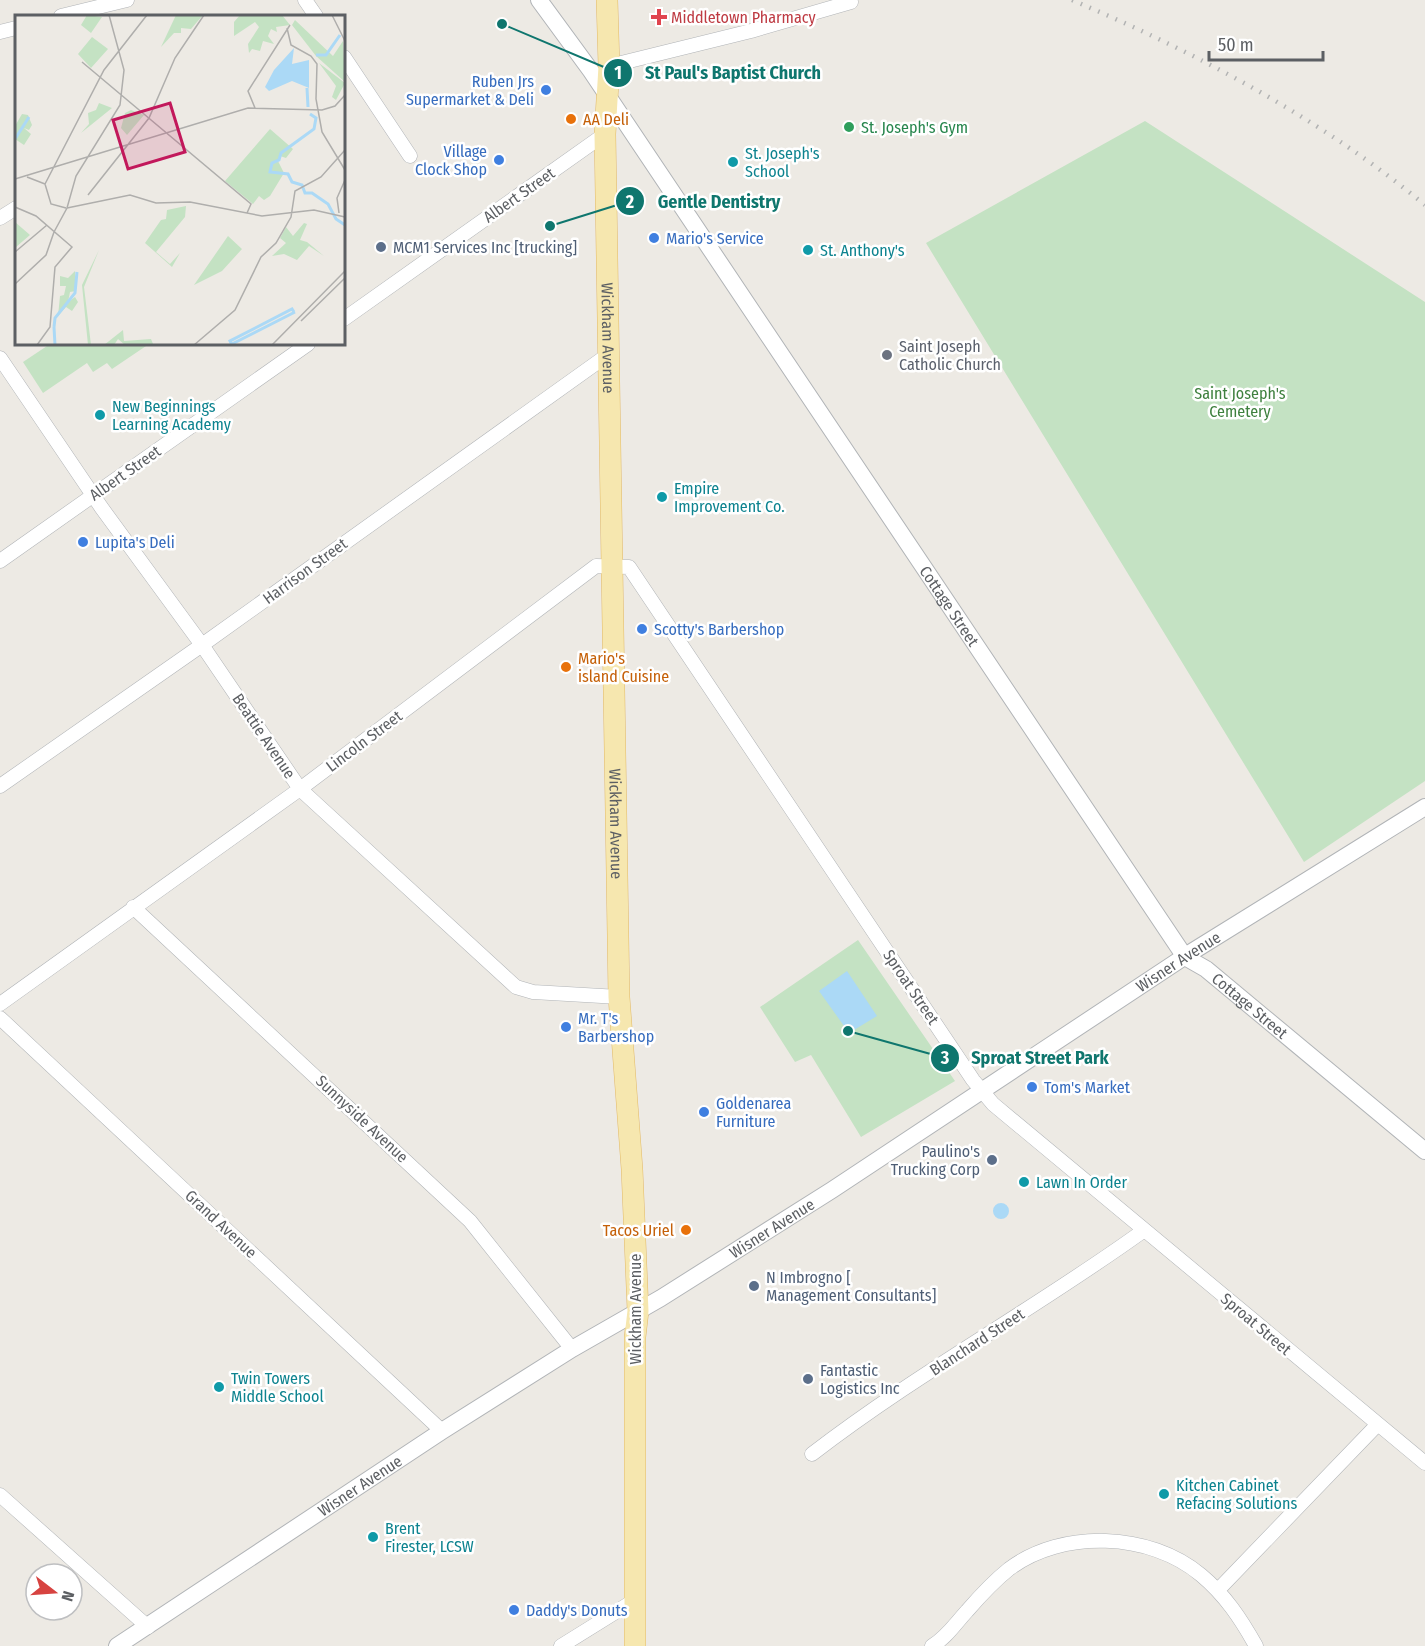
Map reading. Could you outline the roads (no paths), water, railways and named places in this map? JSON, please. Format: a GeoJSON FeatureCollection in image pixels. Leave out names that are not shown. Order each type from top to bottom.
{"type":"FeatureCollection","features":[{"type":"Feature","properties":{"kind":"main road","name":"Wickham Avenue"},"geometry":{"type":"LineString","coordinates":[[607,0],[609,66],[605,134],[619,997],[632,1170],[638,1311],[635,1336],[635,1646]]}},
{"type":"Feature","properties":{"kind":"street"},"geometry":{"type":"LineString","coordinates":[[64,15],[99,3],[126,0]]}},
{"type":"Feature","properties":{"kind":"street"},"geometry":{"type":"LineString","coordinates":[[305,0],[315,15]]}},
{"type":"Feature","properties":{"kind":"street","name":"Cottage Street"},"geometry":{"type":"LineString","coordinates":[[539,0],[591,71],[1185,957],[1206,969],[1425,1151]]}},
{"type":"Feature","properties":{"kind":"street"},"geometry":{"type":"LineString","coordinates":[[609,66],[751,31],[851,2]]}},
{"type":"Feature","properties":{"kind":"street"},"geometry":{"type":"LineString","coordinates":[[99,3],[113,15]]}},
{"type":"Feature","properties":{"kind":"street"},"geometry":{"type":"LineString","coordinates":[[0,32],[15,27]]}},
{"type":"Feature","properties":{"kind":"street"},"geometry":{"type":"LineString","coordinates":[[345,58],[410,156]]}},
{"type":"Feature","properties":{"kind":"street","name":"Albert Street"},"geometry":{"type":"LineString","coordinates":[[345,318],[605,134]]}},
{"type":"Feature","properties":{"kind":"street"},"geometry":{"type":"LineString","coordinates":[[0,218],[15,209]]}},
{"type":"Feature","properties":{"kind":"street","name":"Albert Street"},"geometry":{"type":"LineString","coordinates":[[0,561],[307,345]]}},
{"type":"Feature","properties":{"kind":"street","name":"Harrison Street"},"geometry":{"type":"LineString","coordinates":[[0,786],[202,645],[609,354]]}},
{"type":"Feature","properties":{"kind":"street","name":"Beattie Avenue"},"geometry":{"type":"LineString","coordinates":[[0,358],[93,495],[202,645],[300,789],[516,987],[533,992],[619,997]]}},
{"type":"Feature","properties":{"kind":"street","name":"Lincoln Street"},"geometry":{"type":"LineString","coordinates":[[0,1004],[300,789],[596,566],[611,565]]}},
{"type":"Feature","properties":{"kind":"street","name":"Sproat Street"},"geometry":{"type":"LineString","coordinates":[[611,565],[629,567],[981,1090],[993,1104],[1143,1231],[1425,1463]]}},
{"type":"Feature","properties":{"kind":"street","name":"Wisner Avenue"},"geometry":{"type":"LineString","coordinates":[[117,1646],[442,1431],[832,1190],[1185,957],[1425,807]]}},
{"type":"Feature","properties":{"kind":"street","name":"Sunnyside Avenue"},"geometry":{"type":"LineString","coordinates":[[133,907],[470,1221],[572,1349]]}},
{"type":"Feature","properties":{"kind":"street","name":"Grand Avenue"},"geometry":{"type":"LineString","coordinates":[[0,1018],[442,1431]]}},
{"type":"Feature","properties":{"kind":"street","name":"Blanchard Street"},"geometry":{"type":"LineString","coordinates":[[812,1454],[905,1389],[1064,1287],[1143,1231]]}},
{"type":"Feature","properties":{"kind":"street"},"geometry":{"type":"LineString","coordinates":[[1218,1590],[1378,1424]]}},
{"type":"Feature","properties":{"kind":"street"},"geometry":{"type":"LineString","coordinates":[[0,1495],[148,1626]]}},
{"type":"Feature","properties":{"kind":"street"},"geometry":{"type":"LineString","coordinates":[[932,1646],[944,1642],[966,1611],[1011,1568],[1041,1552],[1072,1544],[1105,1540],[1150,1549],[1189,1566],[1218,1590],[1234,1609],[1256,1646]]}},
{"type":"Feature","properties":{"kind":"street"},"geometry":{"type":"LineString","coordinates":[[561,1646],[634,1600]]}},
{"type":"Feature","properties":{"kind":"water"},"geometry":{"type":"Polygon","coordinates":[[[847,971],[877,1016],[849,1033],[819,991],[847,971]]]}},
{"type":"Feature","properties":{"kind":"water"},"geometry":{"type":"Polygon","coordinates":[[[998,1203],[1004,1203],[1009,1211],[1007,1217],[998,1219],[993,1214],[993,1208],[998,1203]]]}},
{"type":"Feature","properties":{"kind":"railway"},"geometry":{"type":"LineString","coordinates":[[1072,0],[1165,42],[1256,90],[1343,144],[1385,173],[1425,205]]}},
{"type":"Feature","properties":{"kind":"place","name":"Middletown Pharmacy"},"geometry":{"type":"Point","coordinates":[659,17]}},
{"type":"Feature","properties":{"kind":"place","name":"St Paul's Baptist Church"},"geometry":{"type":"Point","coordinates":[502,24]}},
{"type":"Feature","properties":{"kind":"place","name":"Ruben Jrs Supermarket & Deli"},"geometry":{"type":"Point","coordinates":[546,90]}},
{"type":"Feature","properties":{"kind":"place","name":"AA Deli"},"geometry":{"type":"Point","coordinates":[571,119]}},
{"type":"Feature","properties":{"kind":"place","name":"St. Joseph's Gym"},"geometry":{"type":"Point","coordinates":[849,127]}},
{"type":"Feature","properties":{"kind":"place","name":"Village Clock Shop"},"geometry":{"type":"Point","coordinates":[499,160]}},
{"type":"Feature","properties":{"kind":"place","name":"St. Joseph's School"},"geometry":{"type":"Point","coordinates":[733,162]}},
{"type":"Feature","properties":{"kind":"place","name":"Gentle Dentistry"},"geometry":{"type":"Point","coordinates":[550,226]}},
{"type":"Feature","properties":{"kind":"place","name":"Mario's Service"},"geometry":{"type":"Point","coordinates":[654,238]}},
{"type":"Feature","properties":{"kind":"place","name":"MCM1 Services Inc [trucking]"},"geometry":{"type":"Point","coordinates":[381,247]}},
{"type":"Feature","properties":{"kind":"place","name":"St. Anthony's"},"geometry":{"type":"Point","coordinates":[808,250]}},
{"type":"Feature","properties":{"kind":"place","name":"Saint Joseph Catholic Church"},"geometry":{"type":"Point","coordinates":[887,355]}},
{"type":"Feature","properties":{"kind":"place","name":"New Beginnings Learning Academy"},"geometry":{"type":"Point","coordinates":[100,415]}},
{"type":"Feature","properties":{"kind":"place","name":"Empire Improvement Co."},"geometry":{"type":"Point","coordinates":[662,497]}},
{"type":"Feature","properties":{"kind":"place","name":"Lupita's Deli"},"geometry":{"type":"Point","coordinates":[83,542]}},
{"type":"Feature","properties":{"kind":"place","name":"Scotty's Barbershop"},"geometry":{"type":"Point","coordinates":[642,629]}},
{"type":"Feature","properties":{"kind":"place","name":"Mario's island Cuisine"},"geometry":{"type":"Point","coordinates":[566,667]}},
{"type":"Feature","properties":{"kind":"place","name":"Mr. T's Barbershop"},"geometry":{"type":"Point","coordinates":[566,1027]}},
{"type":"Feature","properties":{"kind":"place","name":"Sproat Street Park"},"geometry":{"type":"Point","coordinates":[848,1031]}},
{"type":"Feature","properties":{"kind":"place","name":"Tom's Market"},"geometry":{"type":"Point","coordinates":[1032,1087]}},
{"type":"Feature","properties":{"kind":"place","name":"Goldenarea Furniture"},"geometry":{"type":"Point","coordinates":[704,1112]}},
{"type":"Feature","properties":{"kind":"place","name":"Paulino's Trucking Corp"},"geometry":{"type":"Point","coordinates":[992,1160]}},
{"type":"Feature","properties":{"kind":"place","name":"Lawn In Order"},"geometry":{"type":"Point","coordinates":[1024,1182]}},
{"type":"Feature","properties":{"kind":"place","name":"Tacos Uriel"},"geometry":{"type":"Point","coordinates":[686,1230]}},
{"type":"Feature","properties":{"kind":"place","name":"N Imbrogno [ Management Consultants]"},"geometry":{"type":"Point","coordinates":[754,1286]}},
{"type":"Feature","properties":{"kind":"place","name":"Fantastic Logistics Inc"},"geometry":{"type":"Point","coordinates":[808,1379]}},
{"type":"Feature","properties":{"kind":"place","name":"Twin Towers Middle School"},"geometry":{"type":"Point","coordinates":[219,1387]}},
{"type":"Feature","properties":{"kind":"place","name":"Kitchen Cabinet Refacing Solutions"},"geometry":{"type":"Point","coordinates":[1164,1494]}},
{"type":"Feature","properties":{"kind":"place","name":"Brent Firester, LCSW"},"geometry":{"type":"Point","coordinates":[373,1537]}},
{"type":"Feature","properties":{"kind":"place","name":"Daddy's Donuts"},"geometry":{"type":"Point","coordinates":[514,1610]}},
{"type":"Feature","properties":{"kind":"park label","name":"Saint Joseph's Cemetery"},"geometry":{"type":"Point","coordinates":[1240,402]}}]}
